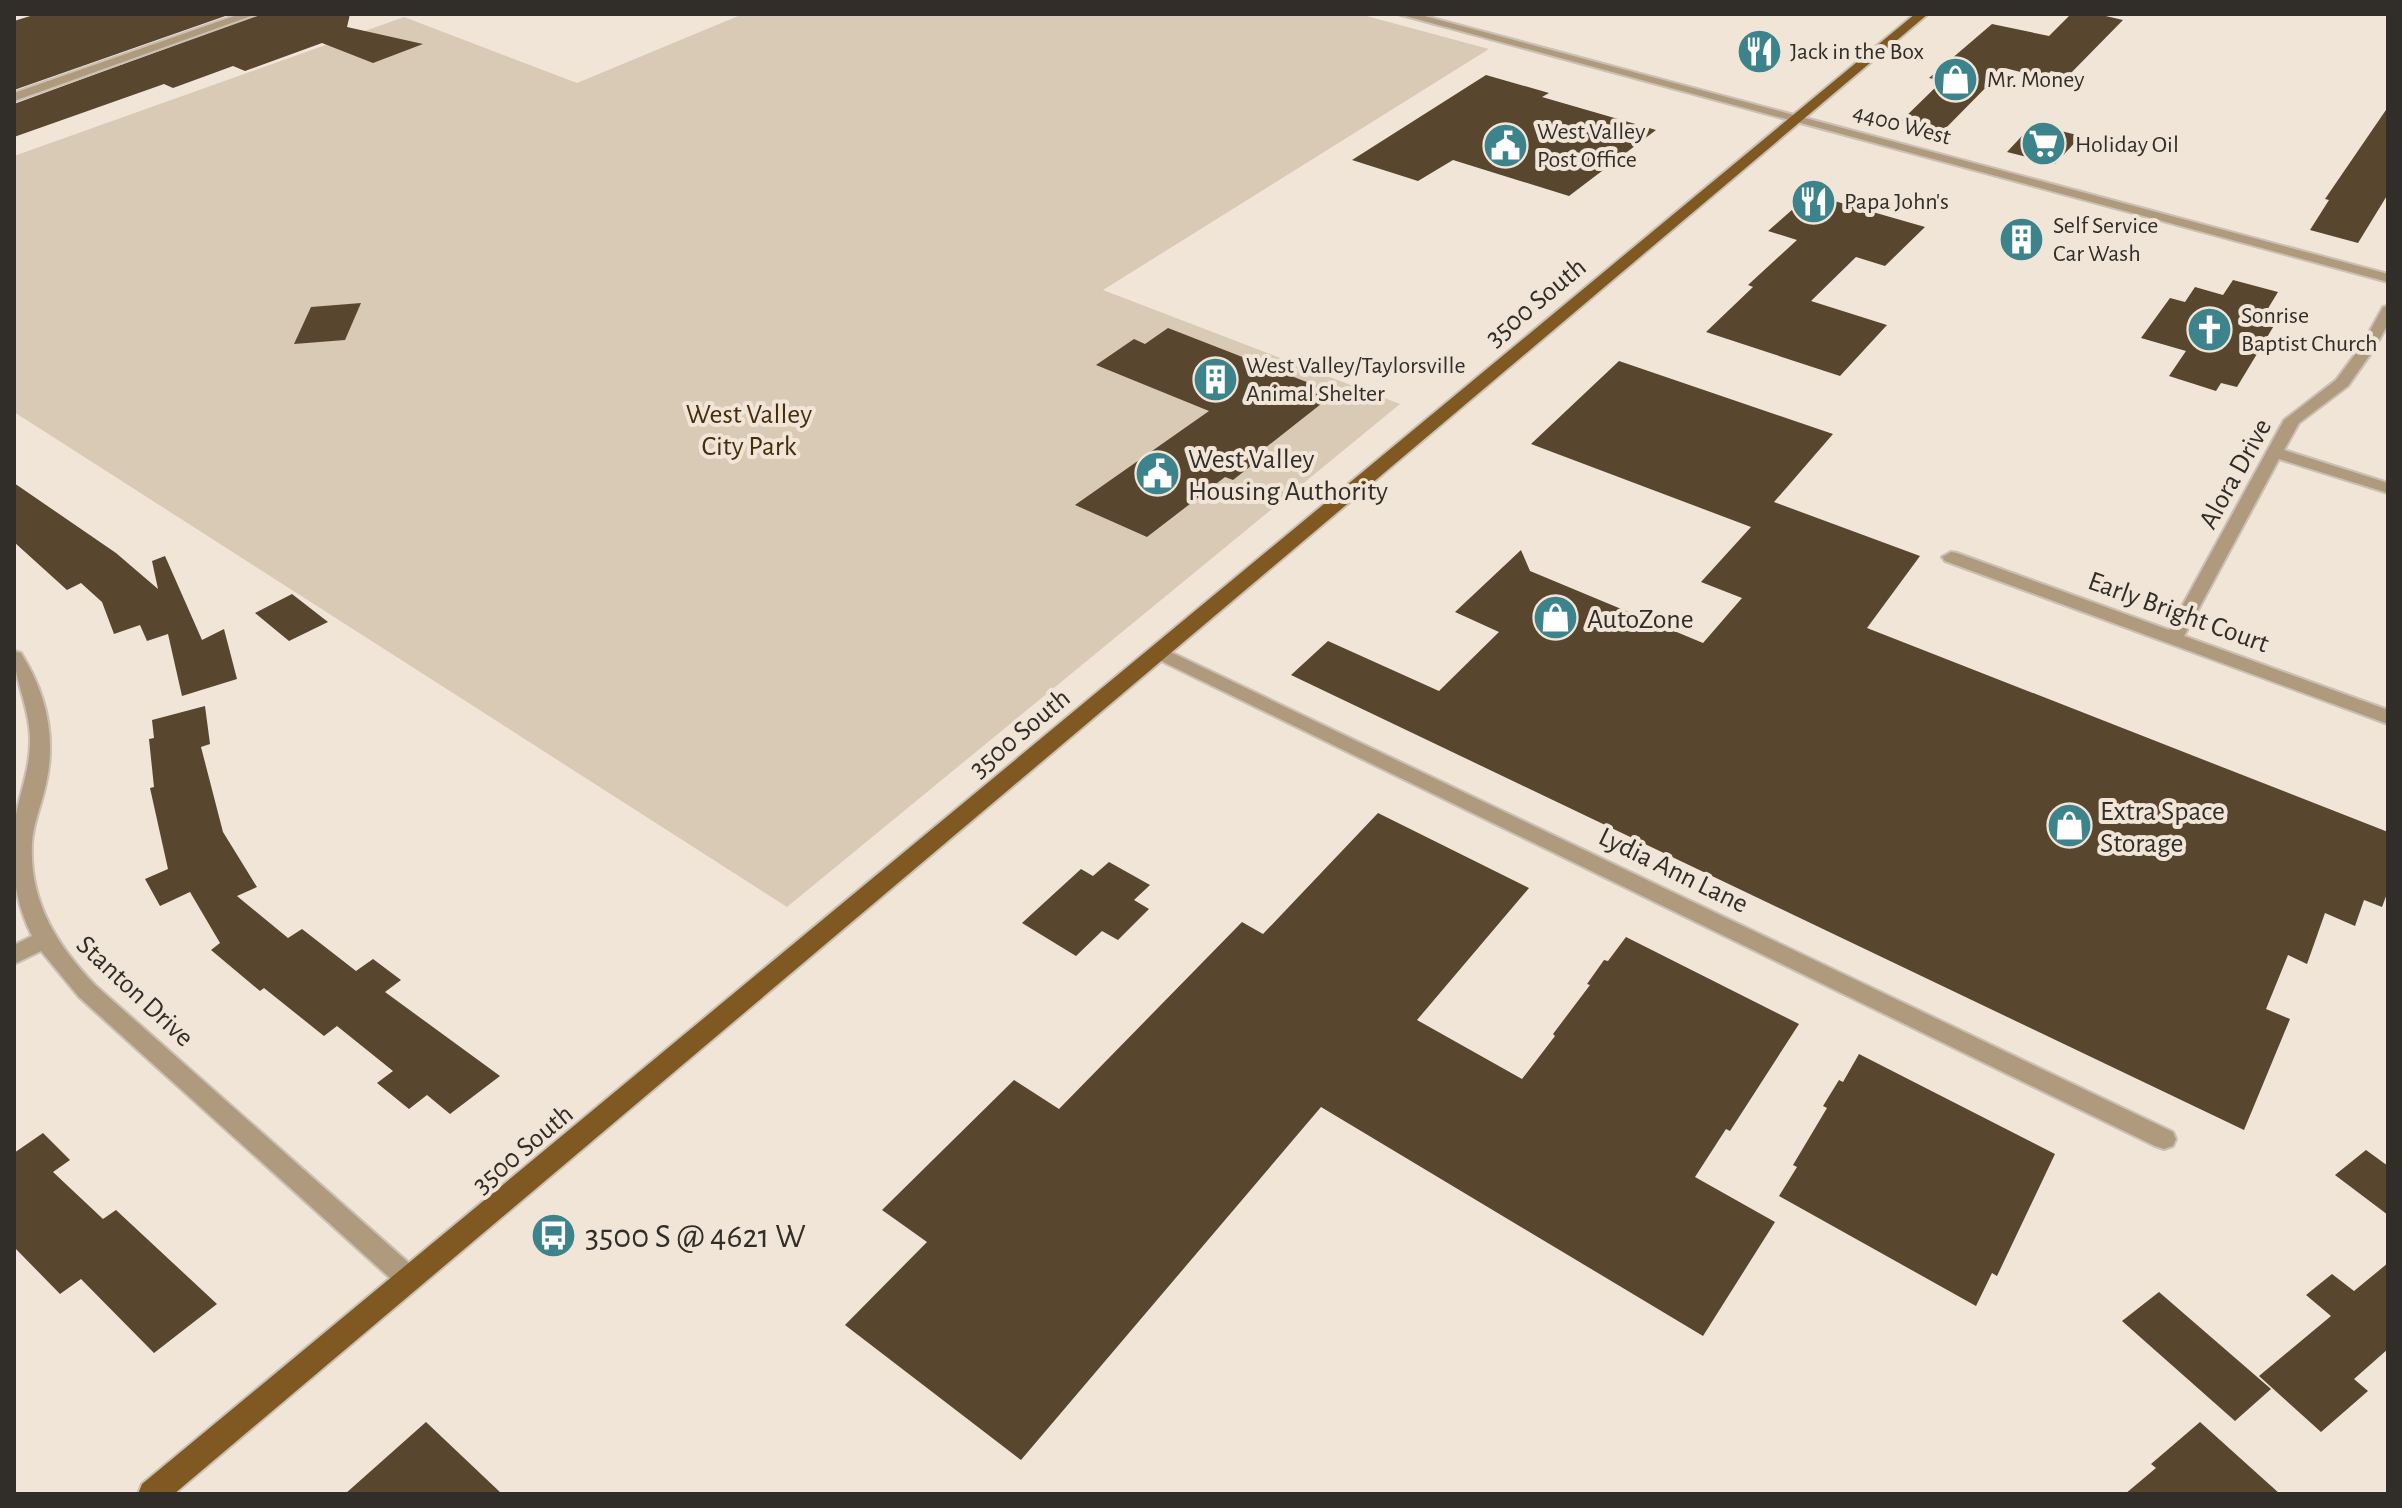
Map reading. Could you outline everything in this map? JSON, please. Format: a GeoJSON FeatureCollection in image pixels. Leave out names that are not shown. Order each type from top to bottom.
{"type":"FeatureCollection","features":[{"type":"Feature","properties":{"kind":"main road","name":"3500 South"},"geometry":{"type":"LineString","coordinates":[[152,1494],[1922,14]]}},
{"type":"Feature","properties":{"kind":"street"},"geometry":{"type":"LineString","coordinates":[[14,97],[251,14]]}},
{"type":"Feature","properties":{"kind":"street","name":"4400 West"},"geometry":{"type":"LineString","coordinates":[[1404,14],[2388,278]]}},
{"type":"Feature","properties":{"kind":"street","name":"Alora Drive"},"geometry":{"type":"LineString","coordinates":[[2173,639],[2297,414],[2342,383],[2369,346],[2388,310]]}},
{"type":"Feature","properties":{"kind":"street"},"geometry":{"type":"LineString","coordinates":[[2369,346],[2388,352]]}},
{"type":"Feature","properties":{"kind":"street"},"geometry":{"type":"LineString","coordinates":[[2275,452],[2388,488]]}},
{"type":"Feature","properties":{"kind":"street","name":"Early Bright Court"},"geometry":{"type":"LineString","coordinates":[[1951,557],[2388,717]]}},
{"type":"Feature","properties":{"kind":"street","name":"Lydia Ann Lane"},"geometry":{"type":"LineString","coordinates":[[1158,652],[2164,1139]]}},
{"type":"Feature","properties":{"kind":"street","name":"Stanton Drive"},"geometry":{"type":"LineString","coordinates":[[14,657],[36,697],[40,721],[38,770],[22,839],[22,867],[25,892],[44,940],[56,958],[87,991],[409,1279]]}},
{"type":"Feature","properties":{"kind":"street"},"geometry":{"type":"LineString","coordinates":[[14,955],[44,940]]}},
{"type":"Feature","properties":{"kind":"green space","name":"West Valley City Park"},"geometry":{"type":"Polygon","coordinates":[[[743,14],[1359,14],[1489,49],[1103,290],[1400,404],[787,907],[14,412],[14,156],[404,17],[577,83],[743,14]]]}},
{"type":"Feature","properties":{"kind":"building"},"geometry":{"type":"Polygon","coordinates":[[[37,14],[231,14],[14,90],[14,21],[37,14]]]}},
{"type":"Feature","properties":{"kind":"building"},"geometry":{"type":"Polygon","coordinates":[[[260,14],[350,14],[347,27],[423,44],[373,63],[322,43],[245,71],[233,66],[173,88],[164,84],[14,137],[14,104],[260,14]]]}},
{"type":"Feature","properties":{"kind":"building"},"geometry":{"type":"Polygon","coordinates":[[[2071,14],[2097,14],[2123,20],[2069,75],[2051,71],[2044,78],[2005,68],[1941,133],[1899,123],[1942,81],[1929,78],[1992,24],[2049,36],[2071,14]]]}},
{"type":"Feature","properties":{"kind":"building","name":"West Valley Post Office"},"geometry":{"type":"Polygon","coordinates":[[[1486,75],[1549,93],[1542,97],[1656,130],[1569,196],[1453,160],[1418,181],[1352,160],[1486,75]]]}},
{"type":"Feature","properties":{"kind":"building"},"geometry":{"type":"Polygon","coordinates":[[[2388,107],[2388,194],[2358,243],[2310,230],[2329,200],[2325,199],[2388,107]]]}},
{"type":"Feature","properties":{"kind":"building","name":"Holiday Oil"},"geometry":{"type":"Polygon","coordinates":[[[2033,124],[2081,136],[2055,164],[2007,152],[2033,124]]]}},
{"type":"Feature","properties":{"kind":"building"},"geometry":{"type":"Polygon","coordinates":[[[1810,194],[1925,227],[1885,266],[1856,257],[1811,301],[1887,325],[1840,376],[1706,332],[1753,287],[1748,285],[1797,240],[1768,231],[1810,194]]]}},
{"type":"Feature","properties":{"kind":"building","name":"Sonrise Baptist Church"},"geometry":{"type":"Polygon","coordinates":[[[2233,280],[2278,292],[2264,315],[2278,319],[2237,387],[2221,383],[2216,391],[2169,376],[2186,351],[2141,338],[2170,298],[2185,302],[2195,287],[2223,295],[2233,280]]]}},
{"type":"Feature","properties":{"kind":"building"},"geometry":{"type":"Polygon","coordinates":[[[361,303],[345,340],[294,344],[311,307],[361,303]]]}},
{"type":"Feature","properties":{"kind":"building"},"geometry":{"type":"Polygon","coordinates":[[[1168,328],[1335,393],[1260,452],[1266,454],[1233,480],[1225,477],[1147,537],[1075,505],[1209,411],[1096,365],[1134,339],[1145,344],[1168,328]]]}},
{"type":"Feature","properties":{"kind":"building"},"geometry":{"type":"Polygon","coordinates":[[[1619,361],[1833,434],[1774,502],[1920,556],[1867,628],[2388,832],[2388,891],[2382,907],[2364,900],[2355,926],[2325,913],[2307,964],[2288,955],[2266,1009],[2290,1019],[2244,1130],[1291,675],[1328,641],[1439,691],[1499,632],[1455,612],[1521,550],[1530,571],[1703,643],[1742,598],[1701,582],[1751,527],[1531,444],[1619,361]]]}},
{"type":"Feature","properties":{"kind":"building"},"geometry":{"type":"Polygon","coordinates":[[[14,483],[116,553],[158,589],[152,561],[165,556],[202,640],[224,629],[237,679],[182,696],[168,634],[147,641],[140,625],[114,634],[102,602],[81,583],[67,590],[14,542],[14,483]]]}},
{"type":"Feature","properties":{"kind":"building"},"geometry":{"type":"Polygon","coordinates":[[[292,594],[328,622],[289,641],[255,613],[292,594]]]}},
{"type":"Feature","properties":{"kind":"building"},"geometry":{"type":"Polygon","coordinates":[[[205,706],[210,744],[201,747],[223,832],[257,887],[237,896],[288,938],[302,929],[356,971],[373,959],[401,980],[385,992],[500,1076],[450,1114],[427,1095],[409,1109],[377,1083],[393,1071],[337,1026],[324,1036],[264,988],[260,991],[211,950],[220,943],[190,892],[160,906],[145,879],[168,869],[150,788],[154,787],[149,739],[154,738],[152,720],[205,706]]]}},
{"type":"Feature","properties":{"kind":"building"},"geometry":{"type":"Polygon","coordinates":[[[1378,813],[1529,888],[1417,1020],[1522,1079],[1555,1036],[1553,1034],[1590,985],[1587,984],[1604,960],[1608,961],[1626,937],[1799,1024],[1730,1131],[1726,1129],[1695,1177],[1775,1222],[1703,1336],[1321,1107],[1021,1460],[845,1325],[927,1242],[882,1210],[1014,1080],[1059,1109],[1242,922],[1263,934],[1378,813]]]}},
{"type":"Feature","properties":{"kind":"building"},"geometry":{"type":"Polygon","coordinates":[[[1109,862],[1150,885],[1134,900],[1149,909],[1118,940],[1102,931],[1076,956],[1022,923],[1081,869],[1093,876],[1109,862]]]}},
{"type":"Feature","properties":{"kind":"building"},"geometry":{"type":"Polygon","coordinates":[[[1859,1054],[2055,1154],[1997,1276],[1992,1273],[1976,1306],[1779,1196],[1797,1167],[1793,1165],[1827,1108],[1823,1106],[1839,1080],[1843,1082],[1859,1054]]]}},
{"type":"Feature","properties":{"kind":"building"},"geometry":{"type":"Polygon","coordinates":[[[43,1133],[70,1160],[53,1172],[103,1219],[116,1210],[217,1304],[154,1353],[81,1279],[60,1294],[14,1247],[14,1153],[43,1133]]]}},
{"type":"Feature","properties":{"kind":"building"},"geometry":{"type":"Polygon","coordinates":[[[2366,1150],[2388,1166],[2388,1215],[2335,1175],[2366,1150]]]}},
{"type":"Feature","properties":{"kind":"building"},"geometry":{"type":"Polygon","coordinates":[[[2388,1263],[2388,1349],[2354,1379],[2368,1391],[2321,1432],[2259,1376],[2331,1316],[2306,1295],[2332,1274],[2354,1291],[2388,1263]]]}},
{"type":"Feature","properties":{"kind":"building"},"geometry":{"type":"Polygon","coordinates":[[[2159,1292],[2271,1389],[2235,1421],[2122,1321],[2159,1292]]]}},
{"type":"Feature","properties":{"kind":"building"},"geometry":{"type":"Polygon","coordinates":[[[426,1422],[502,1494],[345,1494],[426,1422]]]}},
{"type":"Feature","properties":{"kind":"building"},"geometry":{"type":"Polygon","coordinates":[[[2200,1422],[2280,1494],[2125,1494],[2156,1468],[2151,1464],[2200,1422]]]}},
{"type":"Feature","properties":{"kind":"place","name":"Jack in the Box"},"geometry":{"type":"Point","coordinates":[1759,51]}},
{"type":"Feature","properties":{"kind":"place","name":"Mr. Money"},"geometry":{"type":"Point","coordinates":[1956,79]}},
{"type":"Feature","properties":{"kind":"place","name":"Holiday Oil"},"geometry":{"type":"Point","coordinates":[2044,144]}},
{"type":"Feature","properties":{"kind":"place","name":"West Valley Post Office"},"geometry":{"type":"Point","coordinates":[1506,145]}},
{"type":"Feature","properties":{"kind":"place","name":"Papa John's"},"geometry":{"type":"Point","coordinates":[1813,201]}},
{"type":"Feature","properties":{"kind":"place","name":"Self Service Car Wash"},"geometry":{"type":"Point","coordinates":[2022,239]}},
{"type":"Feature","properties":{"kind":"place","name":"Sonrise Baptist Church"},"geometry":{"type":"Point","coordinates":[2210,329]}},
{"type":"Feature","properties":{"kind":"place","name":"West Valley/Taylorsville Animal Shelter"},"geometry":{"type":"Point","coordinates":[1215,379]}},
{"type":"Feature","properties":{"kind":"place","name":"West Valley Housing Authority"},"geometry":{"type":"Point","coordinates":[1157,474]}},
{"type":"Feature","properties":{"kind":"place","name":"AutoZone"},"geometry":{"type":"Point","coordinates":[1556,618]}},
{"type":"Feature","properties":{"kind":"place","name":"Extra Space Storage"},"geometry":{"type":"Point","coordinates":[2069,826]}},
{"type":"Feature","properties":{"kind":"place","name":"3500 S @ 4621 W"},"geometry":{"type":"Point","coordinates":[554,1235]}}]}
